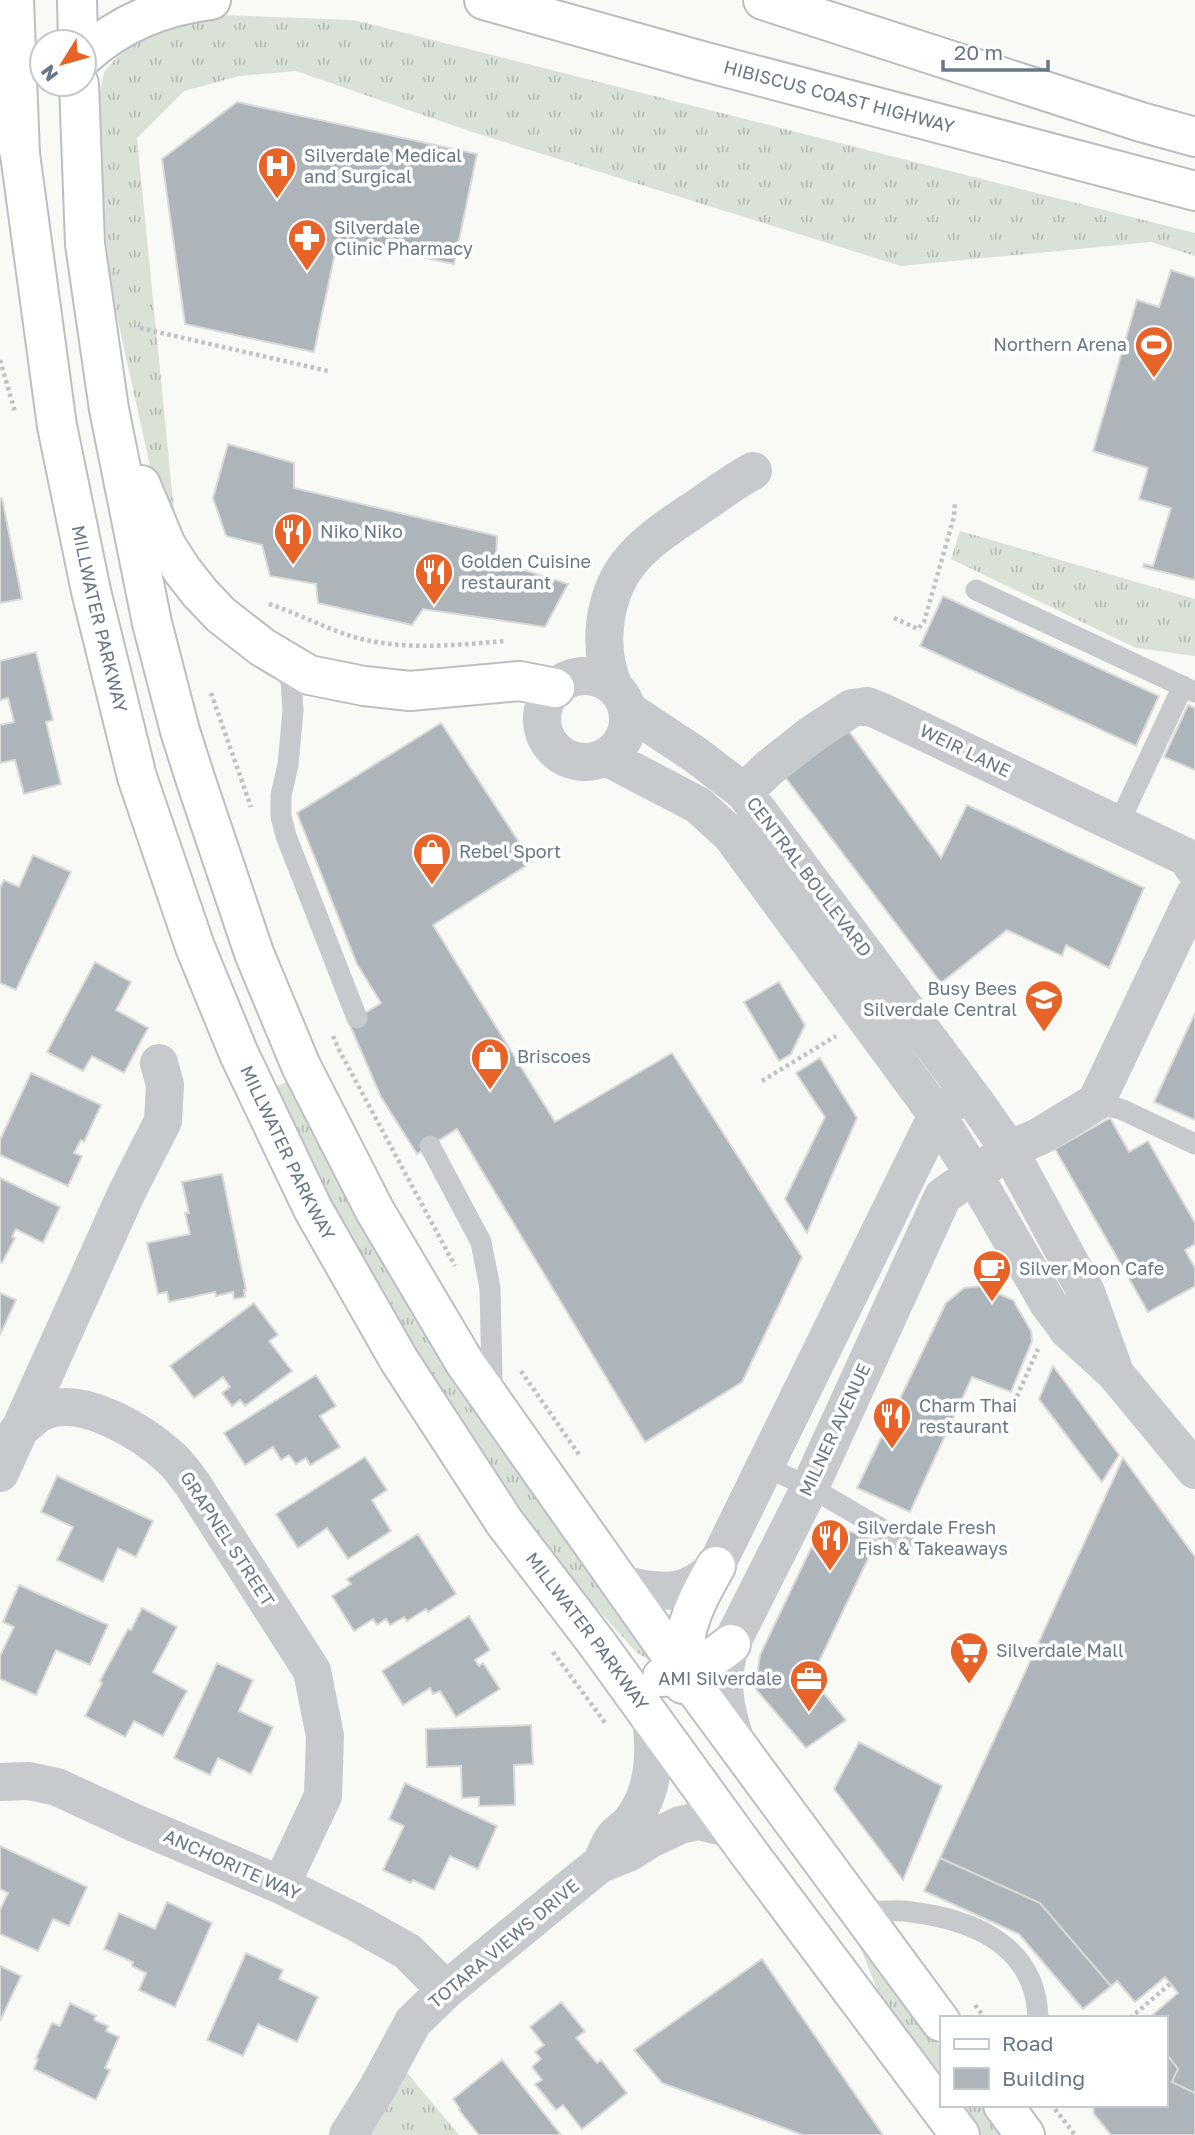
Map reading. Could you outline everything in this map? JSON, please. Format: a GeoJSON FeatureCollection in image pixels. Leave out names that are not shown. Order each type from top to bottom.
{"type":"FeatureCollection","features":[{"type":"Feature","properties":{"kind":"main road","name":"MILLWATER PARKWAY"},"geometry":{"type":"LineString","coordinates":[[13,0],[20,153],[57,426],[91,591],[137,777],[195,947],[239,1054],[313,1209],[392,1349],[505,1523],[960,2135]]}},
{"type":"Feature","properties":{"kind":"main road"},"geometry":{"type":"LineString","coordinates":[[77,0],[78,28]]}},
{"type":"Feature","properties":{"kind":"main road"},"geometry":{"type":"LineString","coordinates":[[98,42],[138,20],[170,7],[211,0]]}},
{"type":"Feature","properties":{"kind":"main road","name":"HIBISCUS COAST HIGHWAY"},"geometry":{"type":"LineString","coordinates":[[484,0],[702,61],[1195,191]]}},
{"type":"Feature","properties":{"kind":"main road"},"geometry":{"type":"LineString","coordinates":[[763,0],[1128,118],[1195,137]]}},
{"type":"Feature","properties":{"kind":"main road"},"geometry":{"type":"LineString","coordinates":[[0,88],[20,153]]}},
{"type":"Feature","properties":{"kind":"main road"},"geometry":{"type":"LineString","coordinates":[[80,98],[85,244],[109,409],[152,623],[180,731],[254,953],[302,1066],[375,1211],[465,1363],[683,1672],[940,2021]]}},
{"type":"Feature","properties":{"kind":"main road"},"geometry":{"type":"LineString","coordinates":[[109,409],[166,545],[182,570],[221,615],[276,656],[309,675],[398,690],[520,681],[555,688]]}},
{"type":"Feature","properties":{"kind":"main road"},"geometry":{"type":"LineString","coordinates":[[716,1566],[687,1627],[683,1672],[687,1715],[850,1943],[873,2018]]}},
{"type":"Feature","properties":{"kind":"main road"},"geometry":{"type":"LineString","coordinates":[[596,1642],[643,1672],[659,1677],[683,1672],[710,1659],[732,1644]]}},
{"type":"Feature","properties":{"kind":"street"},"geometry":{"type":"LineString","coordinates":[[621,698],[603,680],[591,676],[578,676],[566,681],[555,688],[542,713],[542,726],[547,739],[555,750],[580,762],[594,762],[617,749],[629,724],[621,698],[607,671],[604,651],[610,600],[627,566],[636,555],[662,533],[753,471]]}},
{"type":"Feature","properties":{"kind":"street","name":"CENTRAL BOULEVARD"},"geometry":{"type":"LineString","coordinates":[[621,698],[744,792],[977,1104],[1009,1150],[1086,1292],[1114,1372]]}},
{"type":"Feature","properties":{"kind":"street","name":"WEIR LANE"},"geometry":{"type":"LineString","coordinates":[[744,792],[812,734],[852,708],[867,706],[1186,858],[1195,870]]}},
{"type":"Feature","properties":{"kind":"street","name":"CENTRAL BOULEVARD"},"geometry":{"type":"LineString","coordinates":[[606,757],[698,805],[731,835],[937,1115],[1048,1303],[1068,1330],[1114,1372],[1191,1454]]}},
{"type":"Feature","properties":{"kind":"street"},"geometry":{"type":"LineString","coordinates":[[1009,1150],[1040,1136],[1096,1102],[1195,894]]}},
{"type":"Feature","properties":{"kind":"street"},"geometry":{"type":"LineString","coordinates":[[0,1473],[127,1192],[163,1121],[165,1085],[159,1063]]}},
{"type":"Feature","properties":{"kind":"street"},"geometry":{"type":"LineString","coordinates":[[621,1584],[642,1589],[680,1589],[693,1586],[716,1566],[937,1115],[945,1106],[956,1101],[977,1104]]}},
{"type":"Feature","properties":{"kind":"street","name":"MILNER AVENUE"},"geometry":{"type":"LineString","coordinates":[[736,1742],[724,1700],[725,1663],[732,1644],[810,1487],[943,1196],[1009,1150]]}},
{"type":"Feature","properties":{"kind":"street","name":"GRAPNEL STREET"},"geometry":{"type":"LineString","coordinates":[[17,1432],[39,1414],[62,1407],[93,1410],[121,1424],[174,1461],[193,1485],[312,1671],[325,1736],[323,1796],[281,1885]]}},
{"type":"Feature","properties":{"kind":"street","name":"TOTARA VIEWS DRIVE"},"geometry":{"type":"LineString","coordinates":[[600,1864],[615,1836],[629,1824],[650,1783],[654,1760],[651,1719]]}},
{"type":"Feature","properties":{"kind":"street","name":"ANCHORITE WAY"},"geometry":{"type":"LineString","coordinates":[[0,1782],[29,1781],[57,1787],[281,1885],[407,1951],[446,1990]]}},
{"type":"Feature","properties":{"kind":"street","name":"TOTARA VIEWS DRIVE"},"geometry":{"type":"LineString","coordinates":[[348,2135],[413,2022],[446,1990],[600,1864],[630,1852],[680,1825],[699,1821],[732,1829]]}},
{"type":"Feature","properties":{"kind":"lane"},"geometry":{"type":"LineString","coordinates":[[976,590],[1189,689],[1118,825]]}},
{"type":"Feature","properties":{"kind":"lane"},"geometry":{"type":"LineString","coordinates":[[276,656],[290,681],[293,710],[288,765],[281,795],[281,816],[286,836],[357,1018]]}},
{"type":"Feature","properties":{"kind":"lane"},"geometry":{"type":"LineString","coordinates":[[1096,1102],[1123,1110],[1195,1144]]}},
{"type":"Feature","properties":{"kind":"lane"},"geometry":{"type":"LineString","coordinates":[[430,1146],[481,1242],[490,1288],[492,1379],[498,1409]]}},
{"type":"Feature","properties":{"kind":"lane"},"geometry":{"type":"LineString","coordinates":[[766,1467],[810,1487],[904,1542]]}},
{"type":"Feature","properties":{"kind":"lane"},"geometry":{"type":"LineString","coordinates":[[860,1912],[902,1911],[964,1923],[1008,1947],[1027,1971],[1038,2006],[1038,2016]]}},
{"type":"Feature","properties":{"kind":"path"},"geometry":{"type":"LineString","coordinates":[[140,328],[328,371]]}},
{"type":"Feature","properties":{"kind":"path"},"geometry":{"type":"LineString","coordinates":[[894,618],[918,629],[924,622],[954,517],[955,502]]}},
{"type":"Feature","properties":{"kind":"path"},"geometry":{"type":"LineString","coordinates":[[261,601],[353,637],[389,644],[505,641]]}},
{"type":"Feature","properties":{"kind":"path"},"geometry":{"type":"LineString","coordinates":[[209,684],[252,811]]}},
{"type":"Feature","properties":{"kind":"path"},"geometry":{"type":"LineString","coordinates":[[329,1025],[338,1048],[459,1273]]}},
{"type":"Feature","properties":{"kind":"path"},"geometry":{"type":"LineString","coordinates":[[762,1081],[836,1036]]}},
{"type":"Feature","properties":{"kind":"path"},"geometry":{"type":"LineString","coordinates":[[490,1327],[583,1460]]}},
{"type":"Feature","properties":{"kind":"path"},"geometry":{"type":"LineString","coordinates":[[1014,1403],[1039,1346]]}},
{"type":"Feature","properties":{"kind":"path"},"geometry":{"type":"LineString","coordinates":[[1132,2016],[1170,1984]]}},
{"type":"Feature","properties":{"kind":"path"},"geometry":{"type":"LineString","coordinates":[[1054,2107],[1075,2135]]}},
{"type":"Feature","properties":{"kind":"green space"},"geometry":{"type":"Polygon","coordinates":[[[197,14],[354,20],[1195,233],[1195,256],[1151,242],[901,266],[472,132],[296,71],[239,76],[184,91],[137,138],[174,511],[154,484],[112,294],[103,211],[97,108],[104,72],[129,43],[197,14]]]}},
{"type":"Feature","properties":{"kind":"green space"},"geometry":{"type":"Polygon","coordinates":[[[960,531],[1195,599],[1195,656],[1136,648],[951,559],[960,531]]]}},
{"type":"Feature","properties":{"kind":"green space"},"geometry":{"type":"Polygon","coordinates":[[[292,1080],[657,1665],[636,1652],[558,1561],[458,1421],[380,1296],[272,1088],[292,1080]]]}},
{"type":"Feature","properties":{"kind":"green space"},"geometry":{"type":"Polygon","coordinates":[[[862,1941],[940,2047],[940,2079],[881,1999],[859,1944],[862,1941]]]}},
{"type":"Feature","properties":{"kind":"green space"},"geometry":{"type":"Polygon","coordinates":[[[404,2069],[459,2135],[364,2135],[404,2069]]]}},
{"type":"Feature","properties":{"kind":"green space"},"geometry":{"type":"Polygon","coordinates":[[[961,2107],[984,2107],[1005,2135],[982,2135],[961,2107]]]}},
{"type":"Feature","properties":{"kind":"building"},"geometry":{"type":"Polygon","coordinates":[[[237,102],[477,154],[454,264],[338,239],[314,352],[185,324],[162,159],[237,102]]]}},
{"type":"Feature","properties":{"kind":"building","name":"Northern Arena"},"geometry":{"type":"Polygon","coordinates":[[[1171,270],[1195,278],[1195,580],[1143,567],[1144,564],[1153,566],[1171,508],[1139,499],[1148,468],[1093,451],[1137,300],[1159,307],[1171,270]]]}},
{"type":"Feature","properties":{"kind":"building"},"geometry":{"type":"Polygon","coordinates":[[[228,444],[294,463],[294,488],[497,536],[496,561],[568,584],[545,627],[423,609],[412,625],[318,603],[316,584],[270,576],[262,545],[226,536],[213,498],[228,444]]]}},
{"type":"Feature","properties":{"kind":"building"},"geometry":{"type":"Polygon","coordinates":[[[2,498],[22,599],[0,603],[0,499],[2,498]]]}},
{"type":"Feature","properties":{"kind":"building"},"geometry":{"type":"Polygon","coordinates":[[[943,596],[1159,696],[1136,746],[920,646],[943,596]]]}},
{"type":"Feature","properties":{"kind":"building"},"geometry":{"type":"Polygon","coordinates":[[[36,652],[53,720],[46,722],[61,784],[24,794],[15,760],[0,763],[0,725],[14,722],[8,698],[0,700],[0,661],[36,652]]]}},
{"type":"Feature","properties":{"kind":"building"},"geometry":{"type":"Polygon","coordinates":[[[1188,705],[1195,708],[1195,770],[1164,757],[1188,705]]]}},
{"type":"Feature","properties":{"kind":"building"},"geometry":{"type":"Polygon","coordinates":[[[441,723],[532,862],[433,925],[555,1122],[672,1053],[802,1257],[742,1382],[645,1442],[457,1129],[417,1154],[381,1097],[349,1023],[381,1003],[357,964],[297,813],[441,723]]]}},
{"type":"Feature","properties":{"kind":"building"},"geometry":{"type":"Polygon","coordinates":[[[848,730],[941,858],[967,805],[1144,888],[1109,968],[1066,945],[1062,956],[1007,930],[941,983],[785,777],[848,730]]]}},
{"type":"Feature","properties":{"kind":"building"},"geometry":{"type":"Polygon","coordinates":[[[33,855],[71,872],[16,990],[0,983],[0,888],[4,880],[19,887],[33,855]]]}},
{"type":"Feature","properties":{"kind":"building"},"geometry":{"type":"Polygon","coordinates":[[[95,962],[131,982],[116,1010],[148,1028],[124,1073],[92,1056],[83,1071],[47,1052],[95,962]]]}},
{"type":"Feature","properties":{"kind":"building"},"geometry":{"type":"Polygon","coordinates":[[[779,982],[805,1025],[791,1054],[779,1061],[744,1002],[779,982]]]}},
{"type":"Feature","properties":{"kind":"building"},"geometry":{"type":"Polygon","coordinates":[[[1195,1013],[1195,1120],[1154,1102],[1195,1013]]]}},
{"type":"Feature","properties":{"kind":"building"},"geometry":{"type":"Polygon","coordinates":[[[820,1058],[857,1118],[807,1233],[785,1199],[825,1117],[796,1073],[820,1058]]]}},
{"type":"Feature","properties":{"kind":"building"},"geometry":{"type":"Polygon","coordinates":[[[31,1073],[101,1105],[84,1142],[81,1140],[74,1153],[82,1156],[68,1186],[0,1155],[0,1140],[31,1073]]]}},
{"type":"Feature","properties":{"kind":"building"},"geometry":{"type":"Polygon","coordinates":[[[1110,1118],[1129,1152],[1148,1141],[1195,1223],[1195,1244],[1185,1250],[1195,1268],[1195,1286],[1148,1312],[1055,1149],[1110,1118]]]}},
{"type":"Feature","properties":{"kind":"building"},"geometry":{"type":"Polygon","coordinates":[[[222,1174],[246,1290],[245,1297],[234,1299],[233,1292],[216,1296],[215,1292],[169,1302],[167,1292],[158,1294],[147,1243],[190,1234],[185,1213],[189,1213],[182,1182],[222,1174]]]}},
{"type":"Feature","properties":{"kind":"building"},"geometry":{"type":"Polygon","coordinates":[[[0,1178],[60,1207],[43,1243],[16,1229],[12,1237],[15,1238],[2,1263],[0,1262],[0,1178]]]}},
{"type":"Feature","properties":{"kind":"building"},"geometry":{"type":"Polygon","coordinates":[[[981,1286],[1013,1300],[1031,1331],[1032,1341],[1011,1392],[972,1377],[910,1512],[857,1488],[946,1303],[964,1288],[981,1286]]]}},
{"type":"Feature","properties":{"kind":"building"},"geometry":{"type":"Polygon","coordinates":[[[0,1293],[16,1300],[0,1335],[0,1293]]]}},
{"type":"Feature","properties":{"kind":"building"},"geometry":{"type":"Polygon","coordinates":[[[254,1303],[278,1335],[269,1341],[292,1371],[245,1406],[240,1400],[232,1406],[222,1393],[230,1387],[223,1377],[194,1398],[170,1366],[254,1303]]]}},
{"type":"Feature","properties":{"kind":"building"},"geometry":{"type":"Polygon","coordinates":[[[1053,1366],[1119,1455],[1102,1482],[1039,1399],[1053,1366]]]}},
{"type":"Feature","properties":{"kind":"building"},"geometry":{"type":"Polygon","coordinates":[[[316,1375],[336,1406],[320,1416],[340,1447],[310,1465],[306,1458],[296,1464],[289,1455],[281,1460],[273,1447],[245,1465],[224,1433],[316,1375]]]}},
{"type":"Feature","properties":{"kind":"building"},"geometry":{"type":"Polygon","coordinates":[[[365,1457],[387,1490],[372,1500],[391,1531],[348,1559],[327,1528],[298,1548],[276,1514],[365,1457]]]}},
{"type":"Feature","properties":{"kind":"building"},"geometry":{"type":"Polygon","coordinates":[[[1123,1458],[1195,1557],[1195,2093],[1172,2082],[1178,2069],[1167,2055],[1167,2016],[1151,2016],[1178,1993],[1165,1977],[1135,2002],[1117,1981],[1111,1986],[1040,1903],[940,1858],[1123,1458]]]}},
{"type":"Feature","properties":{"kind":"building"},"geometry":{"type":"Polygon","coordinates":[[[57,1476],[153,1521],[136,1557],[118,1548],[103,1582],[57,1560],[73,1527],[41,1512],[57,1476]]]}},
{"type":"Feature","properties":{"kind":"building"},"geometry":{"type":"Polygon","coordinates":[[[823,1523],[877,1540],[811,1678],[846,1720],[806,1748],[755,1688],[760,1655],[823,1523]]]}},
{"type":"Feature","properties":{"kind":"building"},"geometry":{"type":"Polygon","coordinates":[[[418,1534],[456,1594],[428,1612],[426,1609],[407,1621],[404,1617],[390,1625],[386,1619],[377,1625],[373,1619],[354,1631],[332,1596],[351,1584],[347,1579],[418,1534]]]}},
{"type":"Feature","properties":{"kind":"building"},"geometry":{"type":"Polygon","coordinates":[[[19,1585],[108,1625],[90,1665],[56,1650],[36,1695],[0,1679],[0,1656],[14,1627],[3,1622],[19,1585]]]}},
{"type":"Feature","properties":{"kind":"building"},"geometry":{"type":"Polygon","coordinates":[[[142,1608],[177,1627],[153,1672],[187,1691],[163,1736],[134,1721],[125,1737],[85,1716],[102,1683],[100,1681],[142,1608]]]}},
{"type":"Feature","properties":{"kind":"building"},"geometry":{"type":"Polygon","coordinates":[[[469,1616],[490,1650],[475,1660],[479,1666],[483,1663],[500,1689],[456,1717],[440,1691],[433,1694],[430,1688],[403,1705],[382,1671],[469,1616]]]}},
{"type":"Feature","properties":{"kind":"building"},"geometry":{"type":"Polygon","coordinates":[[[217,1663],[253,1680],[239,1711],[273,1727],[251,1774],[218,1758],[210,1775],[174,1758],[217,1663]]]}},
{"type":"Feature","properties":{"kind":"building"},"geometry":{"type":"Polygon","coordinates":[[[531,1725],[533,1764],[514,1765],[515,1805],[479,1806],[479,1797],[462,1798],[461,1766],[427,1767],[426,1729],[531,1725]]]}},
{"type":"Feature","properties":{"kind":"building"},"geometry":{"type":"Polygon","coordinates":[[[859,1742],[942,1786],[903,1880],[834,1789],[859,1742]]]}},
{"type":"Feature","properties":{"kind":"building"},"geometry":{"type":"Polygon","coordinates":[[[405,1783],[497,1826],[478,1869],[450,1856],[434,1890],[383,1870],[404,1826],[389,1819],[405,1783]]]}},
{"type":"Feature","properties":{"kind":"building"},"geometry":{"type":"Polygon","coordinates":[[[0,1846],[87,1887],[69,1926],[53,1919],[38,1951],[0,1934],[0,1910],[8,1893],[0,1889],[0,1846]]]}},
{"type":"Feature","properties":{"kind":"building"},"geometry":{"type":"Polygon","coordinates":[[[940,1858],[1040,1903],[1111,1986],[1083,2009],[1019,1934],[924,1891],[940,1858]]]}},
{"type":"Feature","properties":{"kind":"building"},"geometry":{"type":"Polygon","coordinates":[[[167,1902],[212,1923],[175,2007],[139,1990],[146,1973],[132,1966],[133,1962],[104,1949],[119,1913],[155,1929],[167,1902]]]}},
{"type":"Feature","properties":{"kind":"building"},"geometry":{"type":"Polygon","coordinates":[[[246,1953],[283,1970],[279,1979],[318,1997],[297,2042],[258,2024],[243,2056],[207,2040],[246,1953]]]}},
{"type":"Feature","properties":{"kind":"building"},"geometry":{"type":"Polygon","coordinates":[[[762,1959],[883,2135],[803,2135],[662,2083],[634,2050],[762,1959]]]}},
{"type":"Feature","properties":{"kind":"building"},"geometry":{"type":"Polygon","coordinates":[[[0,1966],[21,1976],[0,2021],[0,1966]]]}},
{"type":"Feature","properties":{"kind":"building"},"geometry":{"type":"Polygon","coordinates":[[[561,2002],[585,2031],[576,2038],[597,2063],[601,2060],[627,2093],[582,2129],[563,2105],[556,2110],[535,2084],[542,2080],[532,2067],[541,2059],[535,2052],[544,2045],[530,2027],[561,2002]]]}},
{"type":"Feature","properties":{"kind":"building"},"geometry":{"type":"Polygon","coordinates":[[[70,2003],[96,2016],[94,2020],[108,2026],[106,2031],[119,2037],[105,2068],[110,2070],[96,2100],[34,2069],[38,2059],[36,2058],[52,2023],[60,2026],[70,2003]]]}},
{"type":"Feature","properties":{"kind":"building"},"geometry":{"type":"Polygon","coordinates":[[[1167,2055],[1178,2069],[1172,2082],[1195,2093],[1195,2135],[1111,2135],[1094,2114],[1093,2107],[1167,2107],[1167,2055]]]}},
{"type":"Feature","properties":{"kind":"building"},"geometry":{"type":"Polygon","coordinates":[[[502,2060],[561,2135],[479,2135],[459,2110],[453,2099],[502,2060]]]}},
{"type":"Feature","properties":{"kind":"place","name":"Silverdale Medical and Surgical"},"geometry":{"type":"Point","coordinates":[277,200]}},
{"type":"Feature","properties":{"kind":"place","name":"Silverdale Clinic Pharmacy"},"geometry":{"type":"Point","coordinates":[307,272]}},
{"type":"Feature","properties":{"kind":"place","name":"Northern Arena"},"geometry":{"type":"Point","coordinates":[1154,379]}},
{"type":"Feature","properties":{"kind":"place","name":"Niko Niko"},"geometry":{"type":"Point","coordinates":[293,566]}},
{"type":"Feature","properties":{"kind":"place","name":"Golden Cuisine restaurant"},"geometry":{"type":"Point","coordinates":[434,606]}},
{"type":"Feature","properties":{"kind":"place","name":"Rebel Sport"},"geometry":{"type":"Point","coordinates":[432,886]}},
{"type":"Feature","properties":{"kind":"place","name":"Busy Bees Silverdale Central"},"geometry":{"type":"Point","coordinates":[1044,1033]}},
{"type":"Feature","properties":{"kind":"place","name":"Briscoes"},"geometry":{"type":"Point","coordinates":[490,1091]}},
{"type":"Feature","properties":{"kind":"place","name":"Silver Moon Cafe"},"geometry":{"type":"Point","coordinates":[992,1303]}},
{"type":"Feature","properties":{"kind":"place","name":"Charm Thai restaurant"},"geometry":{"type":"Point","coordinates":[892,1450]}},
{"type":"Feature","properties":{"kind":"place","name":"Silverdale Fresh Fish & Takeaways"},"geometry":{"type":"Point","coordinates":[830,1572]}},
{"type":"Feature","properties":{"kind":"place","name":"Silverdale Mall"},"geometry":{"type":"Point","coordinates":[969,1685]}},
{"type":"Feature","properties":{"kind":"place","name":"AMI Silverdale"},"geometry":{"type":"Point","coordinates":[809,1713]}}]}
